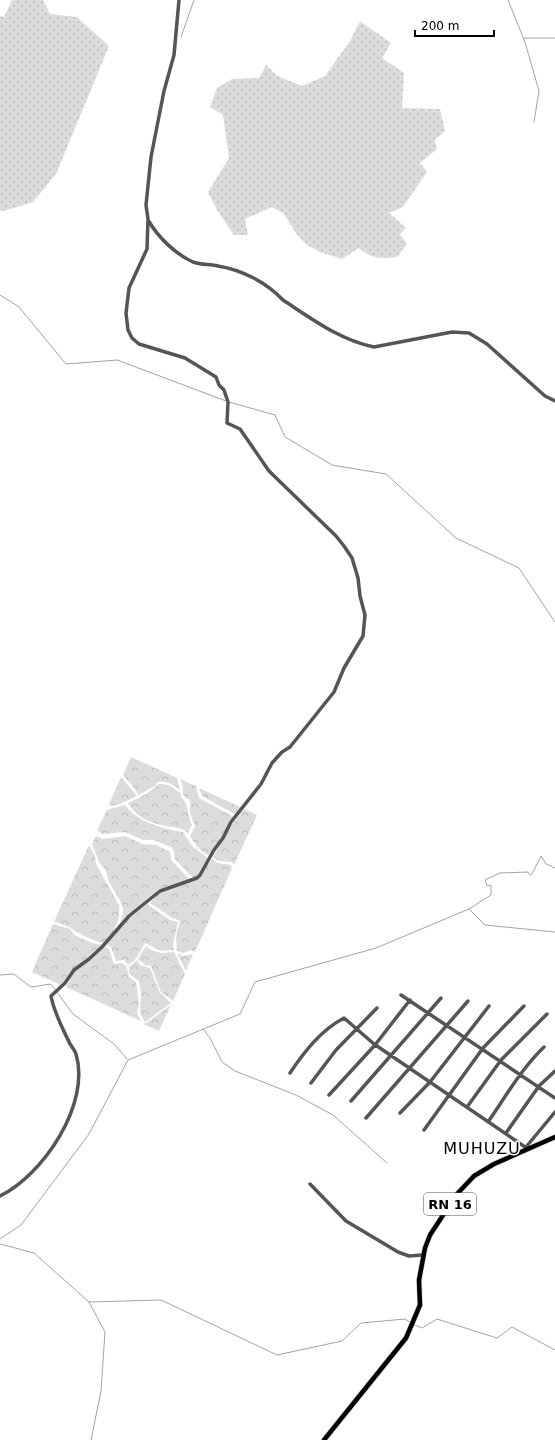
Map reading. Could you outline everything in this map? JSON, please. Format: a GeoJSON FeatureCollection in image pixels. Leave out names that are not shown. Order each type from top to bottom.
{"type":"FeatureCollection","features":[{"type":"Feature","properties":{"kind":"main road","name":"RN 16"},"geometry":{"type":"LineString","coordinates":[[324,1440],[399,1349],[406,1338],[420,1305],[419,1280],[423,1255],[430,1235],[439,1220],[468,1181],[494,1164],[527,1148],[555,1137]]}},
{"type":"Feature","properties":{"kind":"street"},"geometry":{"type":"LineString","coordinates":[[0,1196],[9,1191],[34,1170],[56,1142],[76,1095],[79,1075],[76,1053],[57,1015],[51,996],[66,983],[74,970],[102,947],[129,916],[160,891],[194,879],[200,875],[231,822],[261,784],[272,763],[301,734],[334,692],[344,667],[363,636],[364,609],[352,558],[336,536],[269,471],[240,429],[227,423],[228,402],[225,398],[224,390],[219,385],[216,377],[185,358],[140,344],[130,335],[126,313],[127,295],[134,275],[146,253],[148,219],[146,205],[151,157],[164,91],[174,55],[179,0]]}},
{"type":"Feature","properties":{"kind":"street"},"geometry":{"type":"LineString","coordinates":[[148,219],[152,227],[168,244],[187,258],[199,264],[217,265],[247,274],[304,315],[342,337],[363,345],[374,347],[452,332],[469,333],[487,344],[545,396],[555,401]]}},
{"type":"Feature","properties":{"kind":"street"},"geometry":{"type":"LineString","coordinates":[[401,995],[501,1060],[555,1098]]}},
{"type":"Feature","properties":{"kind":"street"},"geometry":{"type":"LineString","coordinates":[[351,1102],[392,1056],[440,998]]}},
{"type":"Feature","properties":{"kind":"street"},"geometry":{"type":"LineString","coordinates":[[329,1095],[375,1045],[410,1000]]}},
{"type":"Feature","properties":{"kind":"street"},"geometry":{"type":"LineString","coordinates":[[366,1118],[468,1001]]}},
{"type":"Feature","properties":{"kind":"street"},"geometry":{"type":"LineString","coordinates":[[400,1113],[430,1082],[464,1036],[489,1006]]}},
{"type":"Feature","properties":{"kind":"street"},"geometry":{"type":"LineString","coordinates":[[424,1130],[483,1048],[524,1006]]}},
{"type":"Feature","properties":{"kind":"street"},"geometry":{"type":"LineString","coordinates":[[311,1083],[320,1069],[377,1008]]}},
{"type":"Feature","properties":{"kind":"street"},"geometry":{"type":"LineString","coordinates":[[467,1107],[501,1060],[547,1014]]}},
{"type":"Feature","properties":{"kind":"street"},"geometry":{"type":"LineString","coordinates":[[290,1073],[308,1049],[334,1023],[344,1018],[375,1045],[527,1148],[555,1112]]}},
{"type":"Feature","properties":{"kind":"street"},"geometry":{"type":"LineString","coordinates":[[488,1122],[534,1056],[544,1047]]}},
{"type":"Feature","properties":{"kind":"street"},"geometry":{"type":"LineString","coordinates":[[506,1134],[539,1086],[555,1072]]}},
{"type":"Feature","properties":{"kind":"street"},"geometry":{"type":"LineString","coordinates":[[310,1184],[346,1221],[398,1252],[409,1256],[423,1255]]}},
{"type":"Feature","properties":{"kind":"green space"},"geometry":{"type":"Polygon","coordinates":[[[12,0],[43,0],[50,14],[77,17],[109,46],[56,174],[33,202],[4,211],[0,210],[0,16],[4,17],[12,0]]]}},
{"type":"Feature","properties":{"kind":"green space"},"geometry":{"type":"Polygon","coordinates":[[[360,21],[391,43],[382,58],[404,73],[402,108],[440,109],[445,131],[435,140],[437,149],[420,163],[427,172],[403,207],[389,213],[406,228],[400,234],[407,244],[397,257],[377,257],[364,252],[359,248],[342,259],[320,252],[307,245],[297,235],[284,214],[272,207],[245,219],[248,235],[234,235],[217,210],[208,192],[229,158],[223,115],[210,107],[217,88],[232,79],[259,78],[266,65],[277,76],[302,86],[325,76],[350,41],[360,21]]]}},
{"type":"Feature","properties":{"kind":"green space"},"geometry":{"type":"Polygon","coordinates":[[[131,757],[177,778],[180,790],[170,783],[157,782],[156,785],[139,795],[123,775],[131,757]]]}},
{"type":"Feature","properties":{"kind":"green space"},"geometry":{"type":"Polygon","coordinates":[[[121,777],[137,796],[120,804],[110,806],[109,804],[121,777]]]}},
{"type":"Feature","properties":{"kind":"green space"},"geometry":{"type":"Polygon","coordinates":[[[180,779],[196,786],[199,798],[234,817],[211,856],[202,851],[190,836],[195,826],[190,813],[190,800],[183,795],[183,786],[180,779]]]}},
{"type":"Feature","properties":{"kind":"green space"},"geometry":{"type":"Polygon","coordinates":[[[159,784],[168,785],[181,793],[181,797],[186,804],[192,825],[188,833],[180,828],[146,820],[136,813],[128,803],[146,794],[159,784]]]}},
{"type":"Feature","properties":{"kind":"green space"},"geometry":{"type":"Polygon","coordinates":[[[199,788],[242,808],[236,815],[202,796],[199,788]]]}},
{"type":"Feature","properties":{"kind":"green space"},"geometry":{"type":"Polygon","coordinates":[[[125,805],[137,816],[151,824],[183,832],[193,847],[208,858],[197,876],[193,878],[175,859],[173,848],[154,840],[143,840],[125,832],[102,834],[97,830],[107,810],[125,805]]]}},
{"type":"Feature","properties":{"kind":"green space"},"geometry":{"type":"Polygon","coordinates":[[[244,809],[257,815],[234,865],[232,862],[219,861],[213,857],[231,826],[244,809]]]}},
{"type":"Feature","properties":{"kind":"green space"},"geometry":{"type":"Polygon","coordinates":[[[96,836],[102,839],[125,836],[142,844],[156,845],[170,852],[171,860],[189,879],[159,889],[125,917],[120,923],[123,913],[122,904],[109,882],[106,871],[99,862],[92,844],[96,836]]]}},
{"type":"Feature","properties":{"kind":"green space"},"geometry":{"type":"Polygon","coordinates":[[[89,845],[95,856],[96,864],[119,905],[118,921],[111,935],[104,943],[90,939],[67,926],[54,922],[89,845]]]}},
{"type":"Feature","properties":{"kind":"green space"},"geometry":{"type":"Polygon","coordinates":[[[212,859],[218,863],[231,865],[232,868],[195,952],[191,950],[183,953],[177,951],[176,937],[180,921],[172,918],[150,903],[160,891],[199,878],[212,859]]]}},
{"type":"Feature","properties":{"kind":"green space"},"geometry":{"type":"Polygon","coordinates":[[[147,904],[170,920],[178,922],[173,945],[174,950],[161,951],[145,943],[140,953],[128,965],[124,960],[116,961],[111,947],[106,944],[126,921],[147,904]]]}},
{"type":"Feature","properties":{"kind":"green space"},"geometry":{"type":"Polygon","coordinates":[[[53,924],[70,929],[74,935],[92,943],[102,945],[71,971],[61,985],[32,972],[53,924]]]}},
{"type":"Feature","properties":{"kind":"green space"},"geometry":{"type":"Polygon","coordinates":[[[146,946],[151,950],[161,953],[174,952],[185,974],[173,1001],[161,992],[151,966],[145,965],[138,959],[146,946]]]}},
{"type":"Feature","properties":{"kind":"green space"},"geometry":{"type":"Polygon","coordinates":[[[105,947],[109,949],[114,964],[122,963],[126,966],[129,977],[136,982],[139,1005],[137,1013],[141,1021],[66,987],[74,972],[105,947]]]}},
{"type":"Feature","properties":{"kind":"green space"},"geometry":{"type":"Polygon","coordinates":[[[177,953],[183,956],[193,954],[186,971],[177,953]]]}},
{"type":"Feature","properties":{"kind":"green space"},"geometry":{"type":"Polygon","coordinates":[[[137,960],[140,965],[150,968],[160,993],[171,1003],[145,1022],[140,1013],[141,993],[139,981],[129,974],[129,967],[137,960]]]}},
{"type":"Feature","properties":{"kind":"green space"},"geometry":{"type":"Polygon","coordinates":[[[171,1005],[159,1031],[143,1024],[148,1022],[171,1005]]]}},
{"type":"Feature","properties":{"kind":"waterway"},"geometry":{"type":"LineString","coordinates":[[181,37],[194,0]]}},
{"type":"Feature","properties":{"kind":"waterway"},"geometry":{"type":"LineString","coordinates":[[508,0],[525,42],[539,91],[534,122]]}},
{"type":"Feature","properties":{"kind":"waterway"},"geometry":{"type":"LineString","coordinates":[[524,38],[555,38]]}},
{"type":"Feature","properties":{"kind":"waterway"},"geometry":{"type":"LineString","coordinates":[[0,295],[19,307],[66,364],[117,360],[226,401]]}},
{"type":"Feature","properties":{"kind":"waterway"},"geometry":{"type":"LineString","coordinates":[[229,402],[275,415],[285,437],[332,465],[386,474],[456,538],[519,568],[555,622]]}},
{"type":"Feature","properties":{"kind":"waterway"},"geometry":{"type":"LineString","coordinates":[[0,1239],[21,1225],[89,1134],[128,1060],[240,1014],[255,982],[376,948],[469,909],[491,895],[491,885],[487,886],[485,880],[500,873],[528,872],[530,875],[532,874],[541,856],[546,864],[555,868]]}},
{"type":"Feature","properties":{"kind":"waterway"},"geometry":{"type":"LineString","coordinates":[[469,909],[485,925],[555,932]]}},
{"type":"Feature","properties":{"kind":"waterway"},"geometry":{"type":"LineString","coordinates":[[0,975],[14,974],[31,987],[51,984],[73,1014],[114,1044],[127,1059]]}},
{"type":"Feature","properties":{"kind":"waterway"},"geometry":{"type":"LineString","coordinates":[[203,1029],[210,1038],[222,1062],[235,1071],[296,1095],[333,1115],[387,1163]]}},
{"type":"Feature","properties":{"kind":"waterway"},"geometry":{"type":"LineString","coordinates":[[0,1244],[34,1253],[89,1302],[161,1300],[277,1355],[342,1341],[361,1323],[405,1319],[410,1322]]}},
{"type":"Feature","properties":{"kind":"waterway"},"geometry":{"type":"LineString","coordinates":[[89,1302],[105,1332],[101,1391],[91,1440]]}},
{"type":"Feature","properties":{"kind":"waterway"},"geometry":{"type":"LineString","coordinates":[[413,1324],[422,1328],[437,1319],[497,1338],[512,1327],[555,1350]]}},
{"type":"Feature","properties":{"kind":"district","name":"MUHUZU"},"geometry":{"type":"Point","coordinates":[482,1148]}}]}
